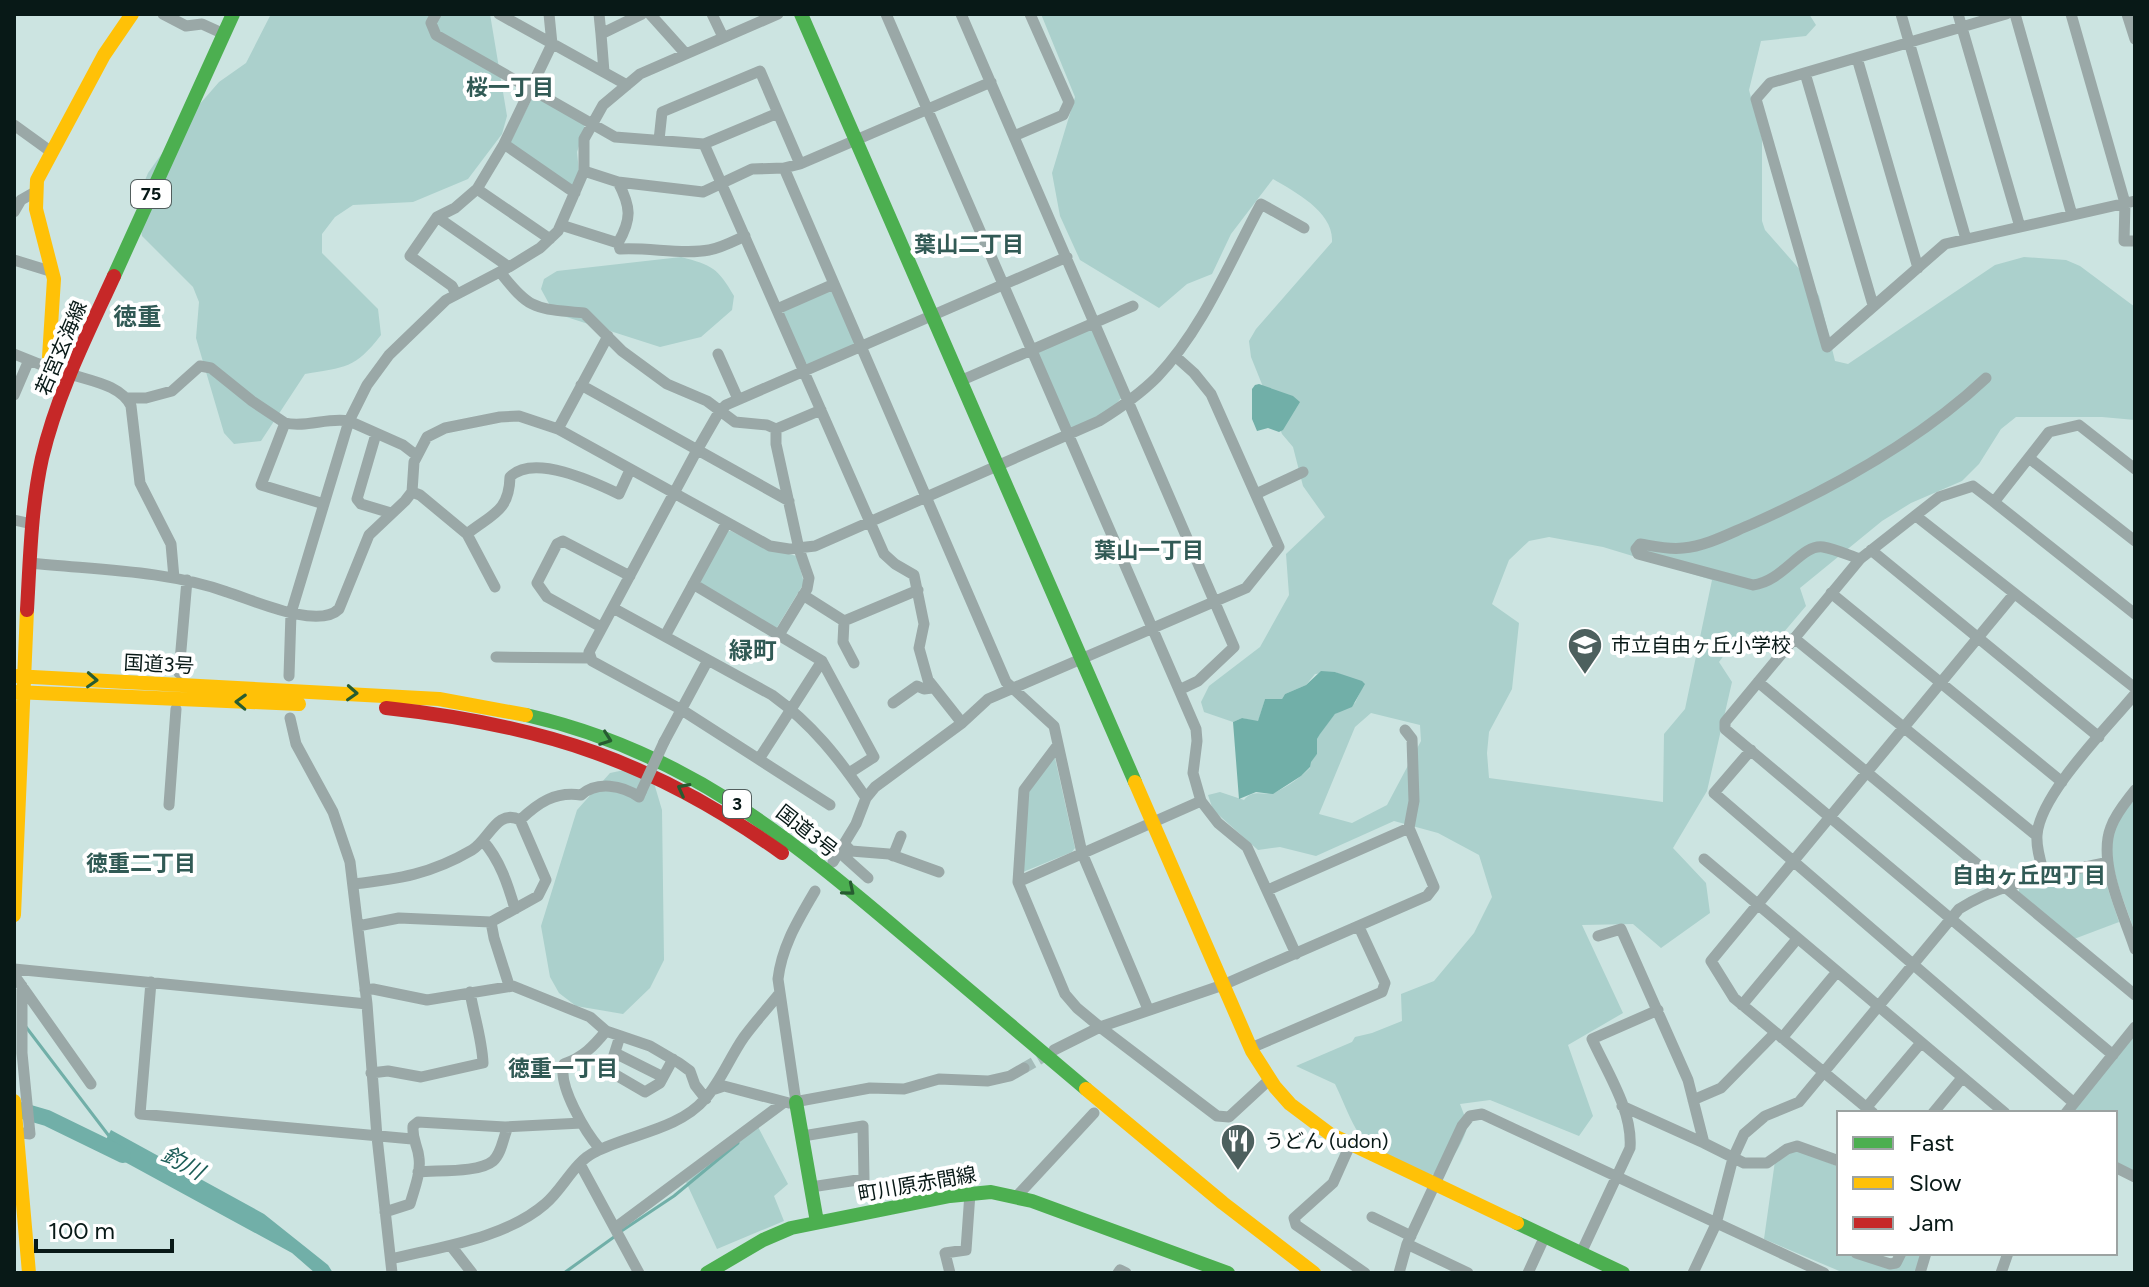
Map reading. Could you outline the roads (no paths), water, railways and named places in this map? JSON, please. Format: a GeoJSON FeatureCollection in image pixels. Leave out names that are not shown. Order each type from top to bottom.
{"type":"FeatureCollection","features":[{"type":"Feature","properties":{"kind":"main road","name":"若宮玄海線"},"geometry":{"type":"LineString","coordinates":[[14,915],[19,648],[42,459],[70,374],[233,14]]}},
{"type":"Feature","properties":{"kind":"main road"},"geometry":{"type":"LineString","coordinates":[[801,14],[1223,985],[1269,1080],[1292,1108],[1350,1145],[1623,1273]]}},
{"type":"Feature","properties":{"kind":"main road"},"geometry":{"type":"LineString","coordinates":[[70,374],[52,366],[49,357],[55,295],[53,272],[36,209],[35,192],[50,151],[126,16]]}},
{"type":"Feature","properties":{"kind":"main road","name":"国道3号"},"geometry":{"type":"LineString","coordinates":[[19,677],[455,701],[547,719],[613,741],[669,766],[735,803],[787,839],[1209,1192],[1314,1273]]}},
{"type":"Feature","properties":{"kind":"main road","name":"国道3号"},"geometry":{"type":"LineString","coordinates":[[18,693],[422,712],[507,724],[611,755],[701,799],[775,847],[1200,1202],[1291,1273]]}},
{"type":"Feature","properties":{"kind":"main road"},"geometry":{"type":"LineString","coordinates":[[14,1101],[19,1131],[24,1269]]}},
{"type":"Feature","properties":{"kind":"main road"},"geometry":{"type":"LineString","coordinates":[[790,1103],[803,1136],[817,1222]]}},
{"type":"Feature","properties":{"kind":"main road","name":"町川原赤間線"},"geometry":{"type":"LineString","coordinates":[[707,1273],[763,1240],[791,1228],[970,1193],[991,1192],[1017,1196],[1228,1273]]}},
{"type":"Feature","properties":{"kind":"street"},"geometry":{"type":"LineString","coordinates":[[163,14],[186,26],[202,24],[224,34]]}},
{"type":"Feature","properties":{"kind":"street"},"geometry":{"type":"LineString","coordinates":[[436,14],[431,23],[436,35],[615,137],[704,144],[778,113]]}},
{"type":"Feature","properties":{"kind":"street"},"geometry":{"type":"LineString","coordinates":[[499,14],[627,85]]}},
{"type":"Feature","properties":{"kind":"street"},"geometry":{"type":"LineString","coordinates":[[456,294],[452,286],[410,256],[437,217],[455,208],[477,189],[504,144],[552,44],[549,14]]}},
{"type":"Feature","properties":{"kind":"street"},"geometry":{"type":"LineString","coordinates":[[599,14],[604,72]]}},
{"type":"Feature","properties":{"kind":"street"},"geometry":{"type":"LineString","coordinates":[[601,34],[642,14]]}},
{"type":"Feature","properties":{"kind":"street"},"geometry":{"type":"LineString","coordinates":[[650,14],[685,53]]}},
{"type":"Feature","properties":{"kind":"street"},"geometry":{"type":"LineString","coordinates":[[712,14],[723,37]]}},
{"type":"Feature","properties":{"kind":"street"},"geometry":{"type":"LineString","coordinates":[[289,676],[291,613],[349,421],[367,385],[389,355],[456,294],[504,270],[550,239],[561,225],[584,171],[584,139],[603,105],[640,74],[778,14]]}},
{"type":"Feature","properties":{"kind":"street"},"geometry":{"type":"LineString","coordinates":[[886,14],[1196,729],[1193,773],[1201,801],[1218,823],[1247,847],[1296,954]]}},
{"type":"Feature","properties":{"kind":"street"},"geometry":{"type":"LineString","coordinates":[[961,14],[1234,647],[1198,681],[1179,690]]}},
{"type":"Feature","properties":{"kind":"street"},"geometry":{"type":"LineString","coordinates":[[1014,136],[1063,115],[1069,102],[1030,14]]}},
{"type":"Feature","properties":{"kind":"street"},"geometry":{"type":"LineString","coordinates":[[1901,14],[1966,239]]}},
{"type":"Feature","properties":{"kind":"street"},"geometry":{"type":"LineString","coordinates":[[1958,14],[2020,227]]}},
{"type":"Feature","properties":{"kind":"street"},"geometry":{"type":"LineString","coordinates":[[2006,14],[1770,83],[1756,99],[1827,347],[1945,244],[2130,202]]}},
{"type":"Feature","properties":{"kind":"street"},"geometry":{"type":"LineString","coordinates":[[2015,14],[2072,215]]}},
{"type":"Feature","properties":{"kind":"street"},"geometry":{"type":"LineString","coordinates":[[2071,14],[2130,202],[2124,241],[2135,241]]}},
{"type":"Feature","properties":{"kind":"street"},"geometry":{"type":"LineString","coordinates":[[2127,14],[2135,38]]}},
{"type":"Feature","properties":{"kind":"street"},"geometry":{"type":"LineString","coordinates":[[1857,58],[1918,268]]}},
{"type":"Feature","properties":{"kind":"street"},"geometry":{"type":"LineString","coordinates":[[659,140],[662,112],[760,71],[800,164]]}},
{"type":"Feature","properties":{"kind":"street"},"geometry":{"type":"LineString","coordinates":[[1805,73],[1873,305]]}},
{"type":"Feature","properties":{"kind":"street"},"geometry":{"type":"LineString","coordinates":[[584,171],[618,182],[703,192],[752,169],[800,164],[991,82]]}},
{"type":"Feature","properties":{"kind":"street"},"geometry":{"type":"LineString","coordinates":[[14,125],[50,151]]}},
{"type":"Feature","properties":{"kind":"street"},"geometry":{"type":"LineString","coordinates":[[504,144],[575,193]]}},
{"type":"Feature","properties":{"kind":"street"},"geometry":{"type":"LineString","coordinates":[[704,144],[884,554],[914,575],[924,624],[919,648],[932,688],[962,723]]}},
{"type":"Feature","properties":{"kind":"street"},"geometry":{"type":"LineString","coordinates":[[784,168],[1006,682],[1054,726],[1082,853],[1148,1009]]}},
{"type":"Feature","properties":{"kind":"street"},"geometry":{"type":"LineString","coordinates":[[618,182],[627,198],[629,213],[628,225],[618,243],[620,249],[710,250],[745,236]]}},
{"type":"Feature","properties":{"kind":"street"},"geometry":{"type":"LineString","coordinates":[[477,189],[550,239]]}},
{"type":"Feature","properties":{"kind":"street"},"geometry":{"type":"LineString","coordinates":[[14,212],[21,200],[35,192]]}},
{"type":"Feature","properties":{"kind":"street"},"geometry":{"type":"LineString","coordinates":[[31,563],[180,579],[291,613],[333,615],[339,609],[369,535],[412,492],[416,455],[427,437],[435,432],[500,417],[519,416],[558,429],[770,546],[799,549],[815,546],[1069,437],[1129,402],[1175,356],[1205,308],[1261,204],[1304,228]]}},
{"type":"Feature","properties":{"kind":"street"},"geometry":{"type":"LineString","coordinates":[[437,217],[504,270],[512,288],[531,305],[553,312],[584,313],[650,373],[684,393],[707,401],[735,422],[767,425],[776,429],[821,410]]}},
{"type":"Feature","properties":{"kind":"street"},"geometry":{"type":"LineString","coordinates":[[561,225],[618,243]]}},
{"type":"Feature","properties":{"kind":"street"},"geometry":{"type":"LineString","coordinates":[[589,658],[601,627],[719,412],[738,399],[1067,257]]}},
{"type":"Feature","properties":{"kind":"street"},"geometry":{"type":"LineString","coordinates":[[14,260],[53,272]]}},
{"type":"Feature","properties":{"kind":"street"},"geometry":{"type":"LineString","coordinates":[[777,309],[834,284]]}},
{"type":"Feature","properties":{"kind":"street"},"geometry":{"type":"LineString","coordinates":[[960,381],[1133,306]]}},
{"type":"Feature","properties":{"kind":"street"},"geometry":{"type":"LineString","coordinates":[[558,429],[608,336]]}},
{"type":"Feature","properties":{"kind":"street"},"geometry":{"type":"LineString","coordinates":[[14,354],[52,366]]}},
{"type":"Feature","properties":{"kind":"street"},"geometry":{"type":"LineString","coordinates":[[718,354],[738,399]]}},
{"type":"Feature","properties":{"kind":"street"},"geometry":{"type":"LineString","coordinates":[[838,853],[856,824],[866,798],[875,787],[962,723],[988,699],[1246,588],[1279,547],[1211,394],[1175,356]]}},
{"type":"Feature","properties":{"kind":"street"},"geometry":{"type":"LineString","coordinates":[[14,395],[29,360]]}},
{"type":"Feature","properties":{"kind":"street"},"geometry":{"type":"LineString","coordinates":[[127,398],[146,398],[172,391],[200,366],[211,368],[285,423],[349,421],[403,445],[416,455]]}},
{"type":"Feature","properties":{"kind":"street"},"geometry":{"type":"LineString","coordinates":[[70,374],[117,390],[131,406],[140,483],[171,544],[180,579],[179,673]]}},
{"type":"Feature","properties":{"kind":"street"},"geometry":{"type":"LineString","coordinates":[[1860,559],[1822,547],[1810,548],[1780,575],[1767,583],[1753,585],[1638,554],[1636,549],[1640,544],[1683,548],[1708,543],[1802,502],[1939,417],[1986,378]]}},
{"type":"Feature","properties":{"kind":"street"},"geometry":{"type":"LineString","coordinates":[[581,385],[696,452],[789,501]]}},
{"type":"Feature","properties":{"kind":"street"},"geometry":{"type":"LineString","coordinates":[[285,423],[261,485],[324,504]]}},
{"type":"Feature","properties":{"kind":"street"},"geometry":{"type":"LineString","coordinates":[[1994,502],[2049,432],[2079,425],[2135,469]]}},
{"type":"Feature","properties":{"kind":"street"},"geometry":{"type":"LineString","coordinates":[[776,429],[776,444],[799,549],[809,578],[803,595],[779,635]]}},
{"type":"Feature","properties":{"kind":"street"},"geometry":{"type":"LineString","coordinates":[[376,434],[357,499],[361,504],[391,513]]}},
{"type":"Feature","properties":{"kind":"street"},"geometry":{"type":"LineString","coordinates":[[2029,458],[2135,541]]}},
{"type":"Feature","properties":{"kind":"street"},"geometry":{"type":"LineString","coordinates":[[467,534],[504,508],[510,492],[510,477],[517,469],[525,467],[575,474],[619,494],[630,470]]}},
{"type":"Feature","properties":{"kind":"street"},"geometry":{"type":"LineString","coordinates":[[1256,494],[1303,472]]}},
{"type":"Feature","properties":{"kind":"street"},"geometry":{"type":"LineString","coordinates":[[2113,1055],[1725,729],[1725,722],[1860,559],[1939,497],[1973,486],[2135,614]]}},
{"type":"Feature","properties":{"kind":"street"},"geometry":{"type":"LineString","coordinates":[[412,492],[420,495],[467,534],[495,587]]}},
{"type":"Feature","properties":{"kind":"street"},"geometry":{"type":"LineString","coordinates":[[1916,516],[2135,688]]}},
{"type":"Feature","properties":{"kind":"street"},"geometry":{"type":"LineString","coordinates":[[14,520],[32,524]]}},
{"type":"Feature","properties":{"kind":"street"},"geometry":{"type":"LineString","coordinates":[[665,636],[726,524]]}},
{"type":"Feature","properties":{"kind":"street"},"geometry":{"type":"LineString","coordinates":[[601,627],[547,597],[537,583],[557,544],[563,541],[630,576]]}},
{"type":"Feature","properties":{"kind":"street"},"geometry":{"type":"LineString","coordinates":[[1871,550],[2099,737]]}},
{"type":"Feature","properties":{"kind":"street"},"geometry":{"type":"LineString","coordinates":[[693,584],[822,661],[874,757],[849,773]]}},
{"type":"Feature","properties":{"kind":"street"},"geometry":{"type":"LineString","coordinates":[[844,621],[918,590]]}},
{"type":"Feature","properties":{"kind":"street"},"geometry":{"type":"LineString","coordinates":[[1831,593],[2062,782]]}},
{"type":"Feature","properties":{"kind":"street"},"geometry":{"type":"LineString","coordinates":[[1920,1044],[1870,1110],[1734,998],[1711,961],[2014,594]]}},
{"type":"Feature","properties":{"kind":"street"},"geometry":{"type":"LineString","coordinates":[[803,595],[844,621]]}},
{"type":"Feature","properties":{"kind":"street"},"geometry":{"type":"LineString","coordinates":[[613,608],[772,695],[791,709],[813,728],[866,798]]}},
{"type":"Feature","properties":{"kind":"street"},"geometry":{"type":"LineString","coordinates":[[844,621],[843,642],[854,663]]}},
{"type":"Feature","properties":{"kind":"street"},"geometry":{"type":"LineString","coordinates":[[1794,638],[2037,836]]}},
{"type":"Feature","properties":{"kind":"street"},"geometry":{"type":"LineString","coordinates":[[496,657],[589,658],[682,710],[830,805]]}},
{"type":"Feature","properties":{"kind":"street"},"geometry":{"type":"LineString","coordinates":[[520,820],[549,798],[568,793],[581,795],[591,787],[616,787],[639,797],[664,742],[708,660]]}},
{"type":"Feature","properties":{"kind":"street"},"geometry":{"type":"LineString","coordinates":[[759,759],[822,661]]}},
{"type":"Feature","properties":{"kind":"street"},"geometry":{"type":"LineString","coordinates":[[1758,682],[2135,995]]}},
{"type":"Feature","properties":{"kind":"street"},"geometry":{"type":"LineString","coordinates":[[893,703],[917,686],[932,688]]}},
{"type":"Feature","properties":{"kind":"street"},"geometry":{"type":"LineString","coordinates":[[2045,877],[2037,836],[2044,809],[2062,782],[2135,694]]}},
{"type":"Feature","properties":{"kind":"street"},"geometry":{"type":"LineString","coordinates":[[169,805],[176,709]]}},
{"type":"Feature","properties":{"kind":"street"},"geometry":{"type":"LineString","coordinates":[[290,718],[296,744],[333,812],[350,862],[367,1004],[371,1073],[392,1273]]}},
{"type":"Feature","properties":{"kind":"street"},"geometry":{"type":"LineString","coordinates":[[1054,1050],[1100,1027],[1223,985],[1427,896],[1434,887],[1409,828],[1414,801],[1412,739],[1405,730]]}},
{"type":"Feature","properties":{"kind":"street"},"geometry":{"type":"LineString","coordinates":[[1057,746],[1024,790],[1018,882],[1065,994],[1100,1027],[1217,1116],[1229,1117],[1269,1080]]}},
{"type":"Feature","properties":{"kind":"street"},"geometry":{"type":"LineString","coordinates":[[1751,750],[1714,793],[2074,1103]]}},
{"type":"Feature","properties":{"kind":"street"},"geometry":{"type":"LineString","coordinates":[[2135,790],[2118,811],[2110,830],[2107,862],[2135,949]]}},
{"type":"Feature","properties":{"kind":"street"},"geometry":{"type":"LineString","coordinates":[[1018,882],[1201,801]]}},
{"type":"Feature","properties":{"kind":"street"},"geometry":{"type":"LineString","coordinates":[[353,884],[407,878],[443,866],[480,846],[504,818],[512,816],[520,820],[546,880],[538,896],[491,922],[399,918],[358,926]]}},
{"type":"Feature","properties":{"kind":"street"},"geometry":{"type":"LineString","coordinates":[[1268,890],[1409,828]]}},
{"type":"Feature","properties":{"kind":"street"},"geometry":{"type":"LineString","coordinates":[[893,856],[901,836]]}},
{"type":"Feature","properties":{"kind":"street"},"geometry":{"type":"LineString","coordinates":[[483,841],[494,853],[508,883],[515,909]]}},
{"type":"Feature","properties":{"kind":"street"},"geometry":{"type":"LineString","coordinates":[[838,853],[851,851],[893,856],[939,872]]}},
{"type":"Feature","properties":{"kind":"street"},"geometry":{"type":"LineString","coordinates":[[838,853],[868,878]]}},
{"type":"Feature","properties":{"kind":"street"},"geometry":{"type":"LineString","coordinates":[[1704,859],[2003,1111]]}},
{"type":"Feature","properties":{"kind":"street"},"geometry":{"type":"LineString","coordinates":[[1693,1273],[1716,1224],[1733,1158],[1744,1134],[1765,1116],[1799,1102],[1959,909],[1978,897],[2005,887],[2107,862]]}},
{"type":"Feature","properties":{"kind":"street"},"geometry":{"type":"LineString","coordinates":[[790,1103],[779,994],[780,963],[789,937],[815,891]]}},
{"type":"Feature","properties":{"kind":"street"},"geometry":{"type":"LineString","coordinates":[[491,922],[508,982]]}},
{"type":"Feature","properties":{"kind":"street"},"geometry":{"type":"LineString","coordinates":[[1251,1048],[1382,992],[1385,983],[1359,927]]}},
{"type":"Feature","properties":{"kind":"street"},"geometry":{"type":"LineString","coordinates":[[1598,936],[1621,929],[1688,1080],[1704,1143]]}},
{"type":"Feature","properties":{"kind":"street"},"geometry":{"type":"LineString","coordinates":[[1742,1005],[1797,939]]}},
{"type":"Feature","properties":{"kind":"street"},"geometry":{"type":"LineString","coordinates":[[14,972],[151,982],[367,1004]]}},
{"type":"Feature","properties":{"kind":"street"},"geometry":{"type":"LineString","coordinates":[[14,972],[91,1084]]}},
{"type":"Feature","properties":{"kind":"street"},"geometry":{"type":"LineString","coordinates":[[1693,1100],[1721,1088],[1778,1035],[1836,973]]}},
{"type":"Feature","properties":{"kind":"street"},"geometry":{"type":"LineString","coordinates":[[151,982],[140,1114],[412,1139]]}},
{"type":"Feature","properties":{"kind":"street"},"geometry":{"type":"LineString","coordinates":[[19,1131],[25,1084],[22,986]]}},
{"type":"Feature","properties":{"kind":"street"},"geometry":{"type":"LineString","coordinates":[[365,990],[427,1000],[513,986],[590,1017],[606,1031],[650,1046],[690,1071],[695,1085],[709,1094]]}},
{"type":"Feature","properties":{"kind":"street"},"geometry":{"type":"LineString","coordinates":[[371,1073],[388,1071],[421,1077],[483,1063],[483,1046],[470,992]]}},
{"type":"Feature","properties":{"kind":"street"},"geometry":{"type":"LineString","coordinates":[[709,1094],[744,1037],[779,994]]}},
{"type":"Feature","properties":{"kind":"street"},"geometry":{"type":"LineString","coordinates":[[1581,1253],[1630,1148],[1632,1132],[1592,1039],[1658,1010]]}},
{"type":"Feature","properties":{"kind":"street"},"geometry":{"type":"LineString","coordinates":[[2068,1111],[2135,1027]]}},
{"type":"Feature","properties":{"kind":"street"},"geometry":{"type":"LineString","coordinates":[[600,1149],[584,1130],[562,1070],[564,1064],[578,1059],[592,1048],[606,1031]]}},
{"type":"Feature","properties":{"kind":"street"},"geometry":{"type":"LineString","coordinates":[[620,1036],[609,1071],[645,1092],[660,1083],[673,1059]]}},
{"type":"Feature","properties":{"kind":"street"},"geometry":{"type":"LineString","coordinates":[[615,1053],[663,1077]]}},
{"type":"Feature","properties":{"kind":"street"},"geometry":{"type":"LineString","coordinates":[[615,1228],[790,1103],[870,1088],[904,1089],[939,1079],[988,1081],[1010,1076],[1024,1068]]}},
{"type":"Feature","properties":{"kind":"street"},"geometry":{"type":"LineString","coordinates":[[1935,1111],[1962,1078]]}},
{"type":"Feature","properties":{"kind":"street"},"geometry":{"type":"LineString","coordinates":[[391,1259],[451,1246],[520,1222],[544,1205],[565,1185],[580,1164],[600,1149],[679,1119],[709,1094],[724,1086],[790,1103]]}},
{"type":"Feature","properties":{"kind":"street"},"geometry":{"type":"LineString","coordinates":[[1622,1106],[1744,1163],[1767,1163],[1797,1146],[1837,1160]]}},
{"type":"Feature","properties":{"kind":"street"},"geometry":{"type":"LineString","coordinates":[[1017,1196],[1094,1113]]}},
{"type":"Feature","properties":{"kind":"street"},"geometry":{"type":"LineString","coordinates":[[1399,1273],[1409,1240],[1434,1183],[1462,1126],[1476,1114],[1511,1127],[1821,1272]]}},
{"type":"Feature","properties":{"kind":"street"},"geometry":{"type":"LineString","coordinates":[[385,1212],[410,1204],[418,1172],[419,1152],[412,1139],[413,1126],[418,1122],[508,1127],[582,1123]]}},
{"type":"Feature","properties":{"kind":"street"},"geometry":{"type":"LineString","coordinates":[[803,1136],[863,1126],[864,1179],[811,1187]]}},
{"type":"Feature","properties":{"kind":"street"},"geometry":{"type":"LineString","coordinates":[[418,1172],[468,1169],[492,1162],[500,1151],[508,1127]]}},
{"type":"Feature","properties":{"kind":"street"},"geometry":{"type":"LineString","coordinates":[[1350,1145],[1333,1183],[1294,1218],[1296,1225],[1365,1273]]}},
{"type":"Feature","properties":{"kind":"street"},"geometry":{"type":"LineString","coordinates":[[580,1164],[639,1273]]}},
{"type":"Feature","properties":{"kind":"street"},"geometry":{"type":"LineString","coordinates":[[2117,1168],[2135,1177]]}},
{"type":"Feature","properties":{"kind":"street"},"geometry":{"type":"LineString","coordinates":[[950,1273],[945,1253],[966,1250],[970,1193]]}},
{"type":"Feature","properties":{"kind":"street"},"geometry":{"type":"LineString","coordinates":[[1372,1217],[1468,1273]]}},
{"type":"Feature","properties":{"kind":"street"},"geometry":{"type":"LineString","coordinates":[[1528,1273],[1545,1236]]}},
{"type":"Feature","properties":{"kind":"street"},"geometry":{"type":"LineString","coordinates":[[451,1246],[472,1273]]}},
{"type":"Feature","properties":{"kind":"street"},"geometry":{"type":"LineString","coordinates":[[1862,1255],[1890,1264],[1896,1263],[1900,1255]]}},
{"type":"Feature","properties":{"kind":"street"},"geometry":{"type":"LineString","coordinates":[[1118,1273],[1120,1270],[1126,1273]]}},
{"type":"Feature","properties":{"kind":"waterway"},"geometry":{"type":"LineString","coordinates":[[26,1027],[109,1136]]}},
{"type":"Feature","properties":{"kind":"waterway","name":"釣川"},"geometry":{"type":"LineString","coordinates":[[16,1109],[47,1118],[123,1155]]}},
{"type":"Feature","properties":{"kind":"waterway"},"geometry":{"type":"LineString","coordinates":[[620,1232],[674,1196],[738,1143]]}},
{"type":"Feature","properties":{"kind":"waterway"},"geometry":{"type":"LineString","coordinates":[[564,1273],[614,1237]]}},
{"type":"Feature","properties":{"kind":"tunnel"},"geometry":{"type":"LineString","coordinates":[[1024,1068],[1050,1053]]}},
{"type":"Feature","properties":{"kind":"place","name":"市立自由ヶ丘小学校"},"geometry":{"type":"Point","coordinates":[1585,676]}},
{"type":"Feature","properties":{"kind":"place","name":"うどん (udon)"},"geometry":{"type":"Point","coordinates":[1238,1172]}},
{"type":"Feature","properties":{"kind":"district","name":"桜一丁目"},"geometry":{"type":"Point","coordinates":[510,87]}},
{"type":"Feature","properties":{"kind":"district","name":"葉山二丁目"},"geometry":{"type":"Point","coordinates":[969,244]}},
{"type":"Feature","properties":{"kind":"district","name":"徳重"},"geometry":{"type":"Point","coordinates":[137,316]}},
{"type":"Feature","properties":{"kind":"district","name":"葉山一丁目"},"geometry":{"type":"Point","coordinates":[1149,550]}},
{"type":"Feature","properties":{"kind":"district","name":"緑町"},"geometry":{"type":"Point","coordinates":[753,650]}},
{"type":"Feature","properties":{"kind":"district","name":"徳重二丁目"},"geometry":{"type":"Point","coordinates":[141,863]}},
{"type":"Feature","properties":{"kind":"district","name":"自由ヶ丘四丁目"},"geometry":{"type":"Point","coordinates":[2029,875]}},
{"type":"Feature","properties":{"kind":"district","name":"徳重一丁目"},"geometry":{"type":"Point","coordinates":[563,1068]}}]}
